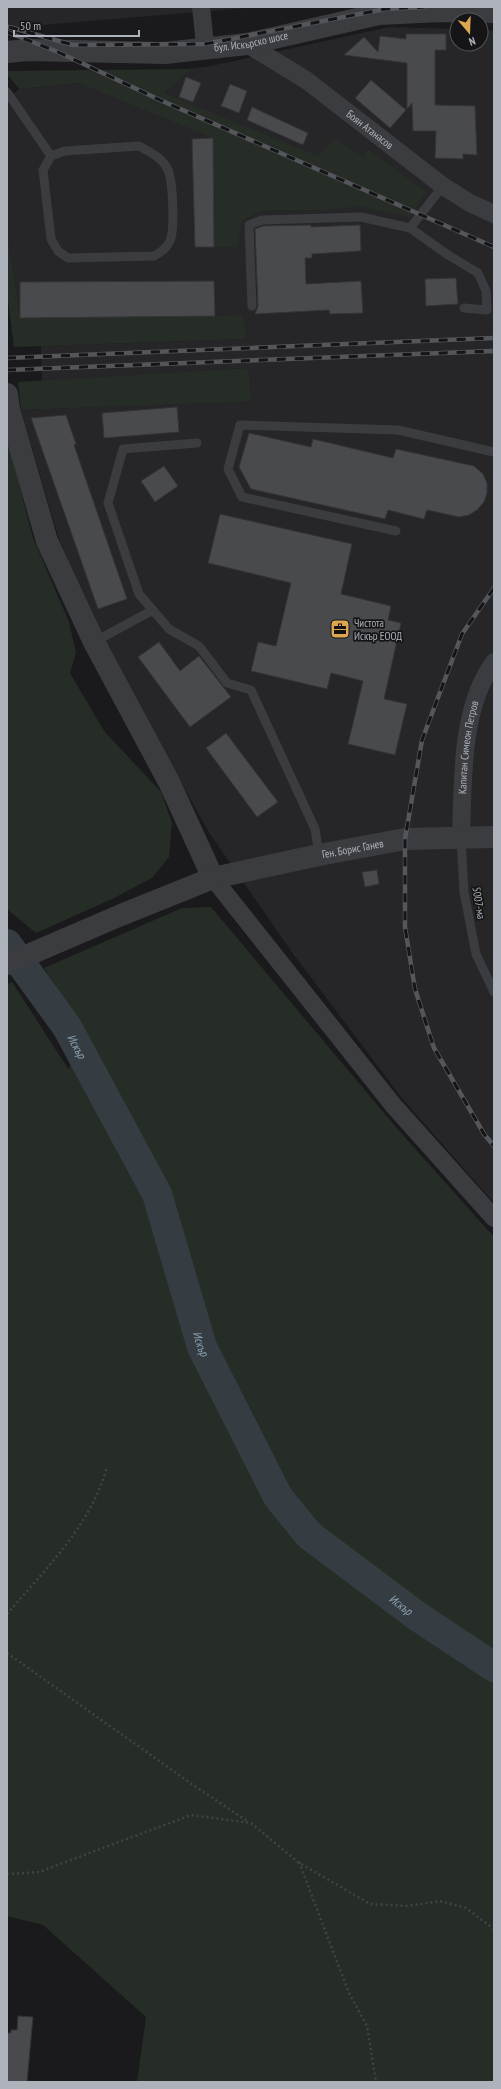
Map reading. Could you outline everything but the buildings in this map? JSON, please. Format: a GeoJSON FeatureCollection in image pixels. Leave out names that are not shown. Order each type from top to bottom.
{"type":"FeatureCollection","features":[{"type":"Feature","properties":{"kind":"street"},"geometry":{"type":"LineString","coordinates":[[202,7],[205,44],[208,50]]}},
{"type":"Feature","properties":{"kind":"street","name":"бул. Искърско шосе"},"geometry":{"type":"LineString","coordinates":[[7,52],[28,50],[165,54],[208,50],[247,44],[379,14],[441,11],[494,12]]}},
{"type":"Feature","properties":{"kind":"street","name":"Боян Атанасов"},"geometry":{"type":"LineString","coordinates":[[247,44],[306,80],[443,186],[470,203],[494,214]]}},
{"type":"Feature","properties":{"kind":"street"},"geometry":{"type":"LineString","coordinates":[[7,394],[9,409],[47,541],[94,642],[169,782],[213,878],[393,1105],[494,1218]]}},
{"type":"Feature","properties":{"kind":"street","name":"Капитан Симеон Петров"},"geometry":{"type":"LineString","coordinates":[[461,838],[464,760],[472,711],[489,669],[494,662]]}},
{"type":"Feature","properties":{"kind":"street","name":"Ген. Борис Ганев"},"geometry":{"type":"LineString","coordinates":[[7,964],[121,915],[213,878],[319,855],[405,839],[494,837]]}},
{"type":"Feature","properties":{"kind":"lane"},"geometry":{"type":"LineString","coordinates":[[7,92],[51,156]]}},
{"type":"Feature","properties":{"kind":"lane"},"geometry":{"type":"LineString","coordinates":[[139,146],[156,155],[168,169],[173,189],[171,240],[164,250],[154,256],[76,258],[68,258],[58,252],[51,239],[43,170],[51,156],[65,151],[139,146]]}},
{"type":"Feature","properties":{"kind":"lane"},"geometry":{"type":"LineString","coordinates":[[410,228],[443,186]]}},
{"type":"Feature","properties":{"kind":"lane"},"geometry":{"type":"LineString","coordinates":[[252,306],[249,225],[262,220],[361,217],[410,228],[448,255],[478,273],[486,291],[487,310],[464,308]]}},
{"type":"Feature","properties":{"kind":"lane"},"geometry":{"type":"LineString","coordinates":[[396,531],[242,497],[228,468],[240,425],[398,430],[494,452]]}},
{"type":"Feature","properties":{"kind":"lane"},"geometry":{"type":"LineString","coordinates":[[197,443],[124,448],[108,503],[139,594],[168,629],[199,646],[227,683],[251,690],[315,829],[319,855]]}},
{"type":"Feature","properties":{"kind":"lane"},"geometry":{"type":"LineString","coordinates":[[94,642],[153,610]]}},
{"type":"Feature","properties":{"kind":"lane","name":"5007-ма"},"geometry":{"type":"LineString","coordinates":[[461,838],[464,892],[476,954],[494,992]]}},
{"type":"Feature","properties":{"kind":"path"},"geometry":{"type":"LineString","coordinates":[[7,1614],[79,1529],[104,1480],[107,1466]]}},
{"type":"Feature","properties":{"kind":"path"},"geometry":{"type":"LineString","coordinates":[[7,1653],[193,1785],[251,1823],[298,1862],[370,1904],[408,1906],[440,1901],[466,1908],[494,1929]]}},
{"type":"Feature","properties":{"kind":"path"},"geometry":{"type":"LineString","coordinates":[[7,1874],[38,1872],[191,1814],[251,1823]]}},
{"type":"Feature","properties":{"kind":"path"},"geometry":{"type":"LineString","coordinates":[[298,1862],[349,1993],[367,2026],[376,2082]]}},
{"type":"Feature","properties":{"kind":"shaded area"},"geometry":{"type":"Polygon","coordinates":[[[7,7],[259,7],[7,28],[7,7]]]}},
{"type":"Feature","properties":{"kind":"shaded area"},"geometry":{"type":"Polygon","coordinates":[[[389,27],[449,29],[449,52],[489,52],[489,31],[494,31],[494,1203],[401,1097],[291,951],[210,834],[96,632],[58,536],[21,410],[252,400],[248,368],[42,381],[41,346],[245,339],[243,315],[20,318],[7,229],[7,100],[19,89],[211,66],[389,27]]]}},
{"type":"Feature","properties":{"kind":"shaded area"},"geometry":{"type":"Polygon","coordinates":[[[190,69],[164,93],[318,156],[334,139],[363,156],[369,150],[426,192],[409,217],[359,206],[327,210],[261,210],[242,221],[237,247],[214,247],[213,138],[79,83],[19,89],[7,74],[7,71],[190,69]]]}},
{"type":"Feature","properties":{"kind":"shaded area"},"geometry":{"type":"Polygon","coordinates":[[[7,229],[20,318],[243,315],[246,339],[14,347],[7,292],[7,229]]]}},
{"type":"Feature","properties":{"kind":"shaded area"},"geometry":{"type":"Polygon","coordinates":[[[248,368],[252,401],[21,410],[18,382],[248,368]]]}},
{"type":"Feature","properties":{"kind":"shaded area"},"geometry":{"type":"Polygon","coordinates":[[[7,438],[33,538],[69,622],[76,653],[70,673],[104,731],[161,792],[172,823],[169,857],[152,878],[114,898],[36,933],[7,909],[7,438]]]}},
{"type":"Feature","properties":{"kind":"shaded area"},"geometry":{"type":"Polygon","coordinates":[[[211,907],[400,1132],[494,1237],[494,2082],[137,2082],[146,2017],[43,1925],[7,1916],[7,984],[12,982],[69,1070],[80,1023],[44,968],[182,908],[211,907]]]}},
{"type":"Feature","properties":{"kind":"waterway","name":"Искър"},"geometry":{"type":"LineString","coordinates":[[7,944],[67,1027],[157,1194],[202,1347],[278,1497],[309,1535],[417,1616],[494,1667]]}},
{"type":"Feature","properties":{"kind":"railway"},"geometry":{"type":"LineString","coordinates":[[9,27],[73,45],[205,44],[385,9],[425,7]]}},
{"type":"Feature","properties":{"kind":"railway"},"geometry":{"type":"LineString","coordinates":[[7,32],[58,52],[160,100],[494,247]]}},
{"type":"Feature","properties":{"kind":"railway"},"geometry":{"type":"LineString","coordinates":[[7,358],[494,338]]}},
{"type":"Feature","properties":{"kind":"railway"},"geometry":{"type":"LineString","coordinates":[[7,370],[494,351]]}},
{"type":"Feature","properties":{"kind":"railway"},"geometry":{"type":"LineString","coordinates":[[494,588],[462,634],[422,740],[405,839],[405,927],[415,989],[434,1048],[484,1134],[494,1146]]}},
{"type":"Feature","properties":{"kind":"place","name":"Чистота Искър ЕООД"},"geometry":{"type":"Point","coordinates":[340,629]}}]}
